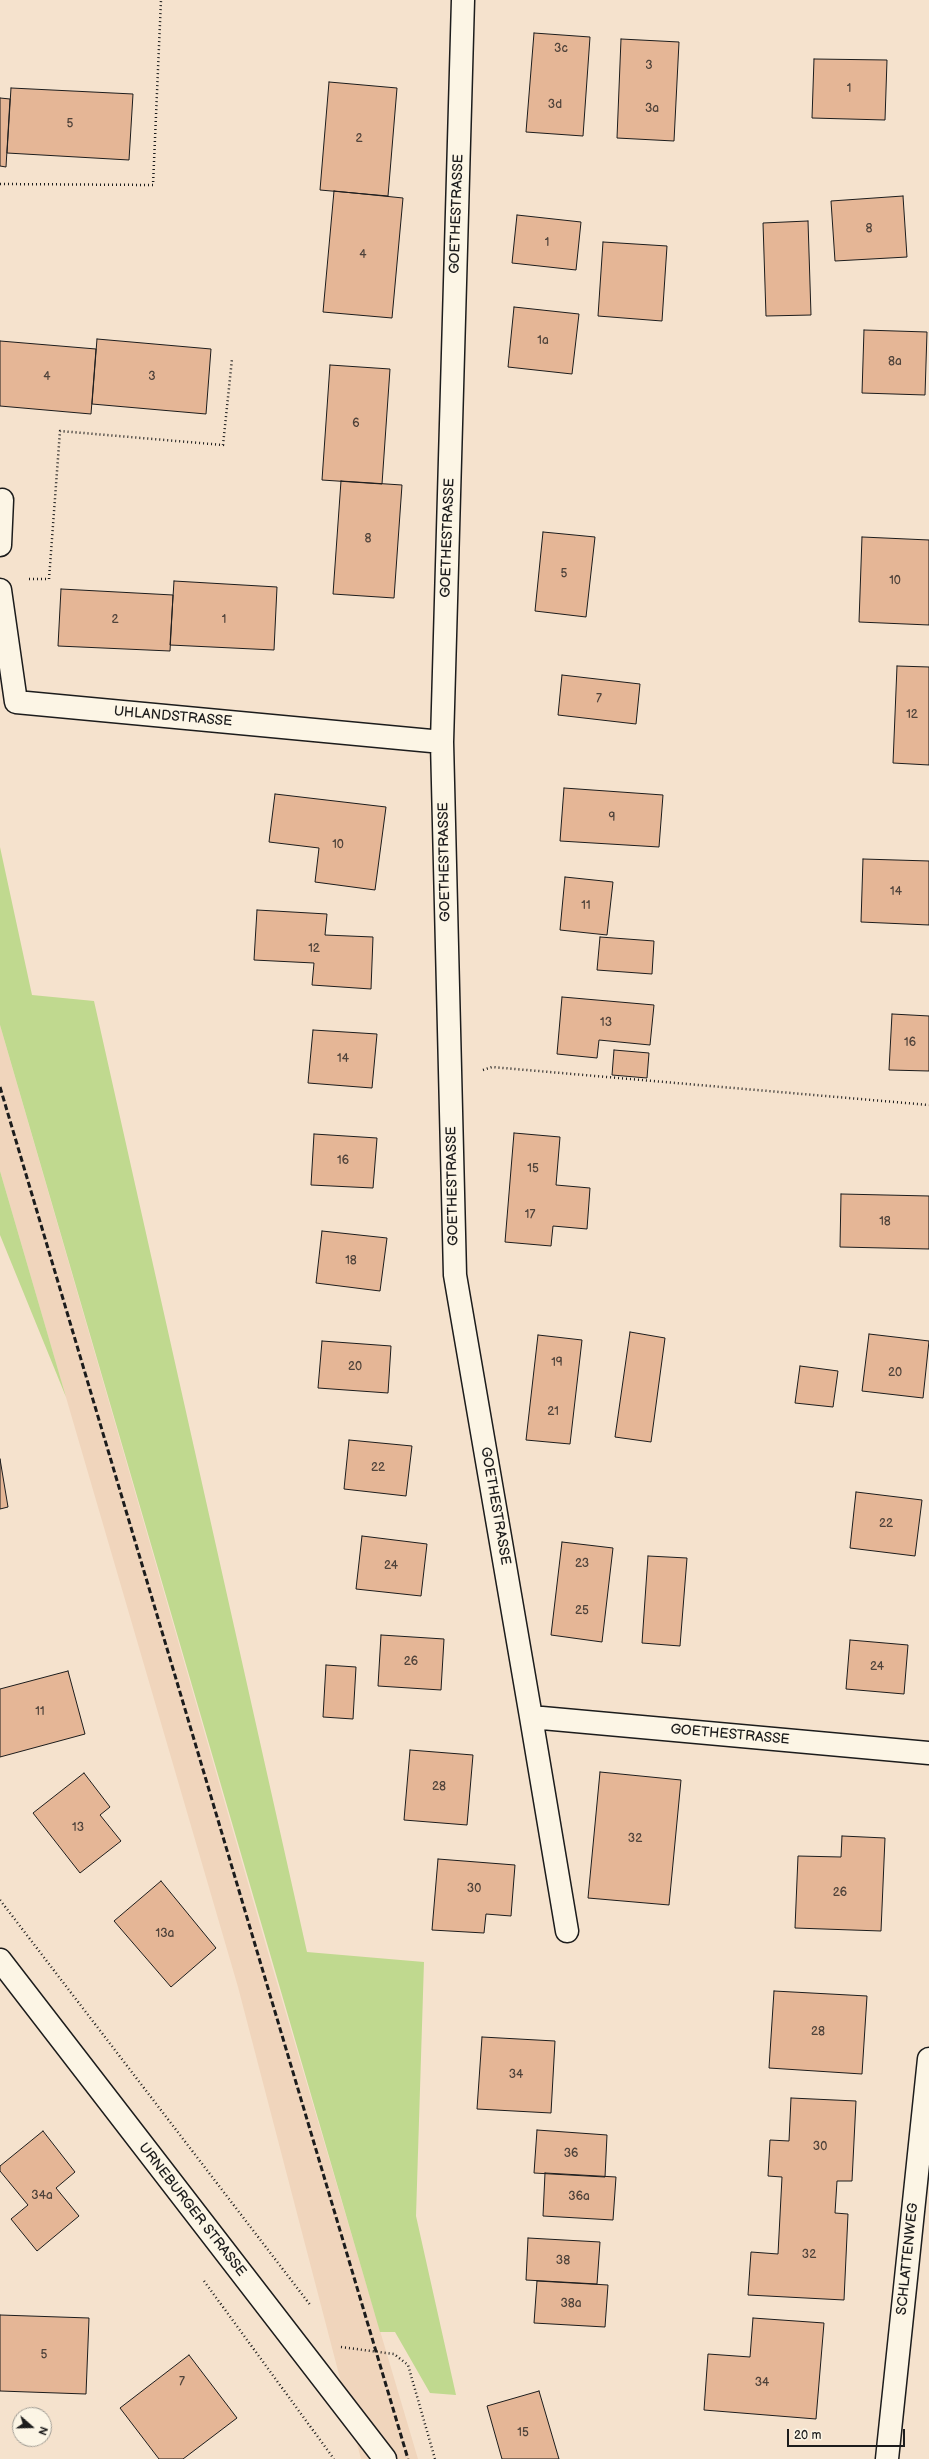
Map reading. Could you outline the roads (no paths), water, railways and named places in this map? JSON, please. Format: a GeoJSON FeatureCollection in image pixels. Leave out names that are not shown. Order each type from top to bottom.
{"type":"FeatureCollection","features":[{"type":"Feature","properties":{"kind":"street","name":"GOETHESTRASSE"},"geometry":{"type":"LineString","coordinates":[[463,0],[442,742],[456,1276],[567,1931]]}},
{"type":"Feature","properties":{"kind":"street"},"geometry":{"type":"LineString","coordinates":[[0,545],[2,500]]}},
{"type":"Feature","properties":{"kind":"street","name":"UHLANDSTRASSE"},"geometry":{"type":"LineString","coordinates":[[0,590],[16,702],[442,742]]}},
{"type":"Feature","properties":{"kind":"street","name":"GOETHESTRASSE"},"geometry":{"type":"LineString","coordinates":[[531,1717],[929,1753]]}},
{"type":"Feature","properties":{"kind":"street","name":"URNEBURGER STRASSE"},"geometry":{"type":"LineString","coordinates":[[0,1960],[385,2459]]}},
{"type":"Feature","properties":{"kind":"street","name":"SCHLATTENWEG"},"geometry":{"type":"LineString","coordinates":[[887,2459],[929,2059]]}},
{"type":"Feature","properties":{"kind":"railway"},"geometry":{"type":"LineString","coordinates":[[0,1087],[408,2459]]}}]}
